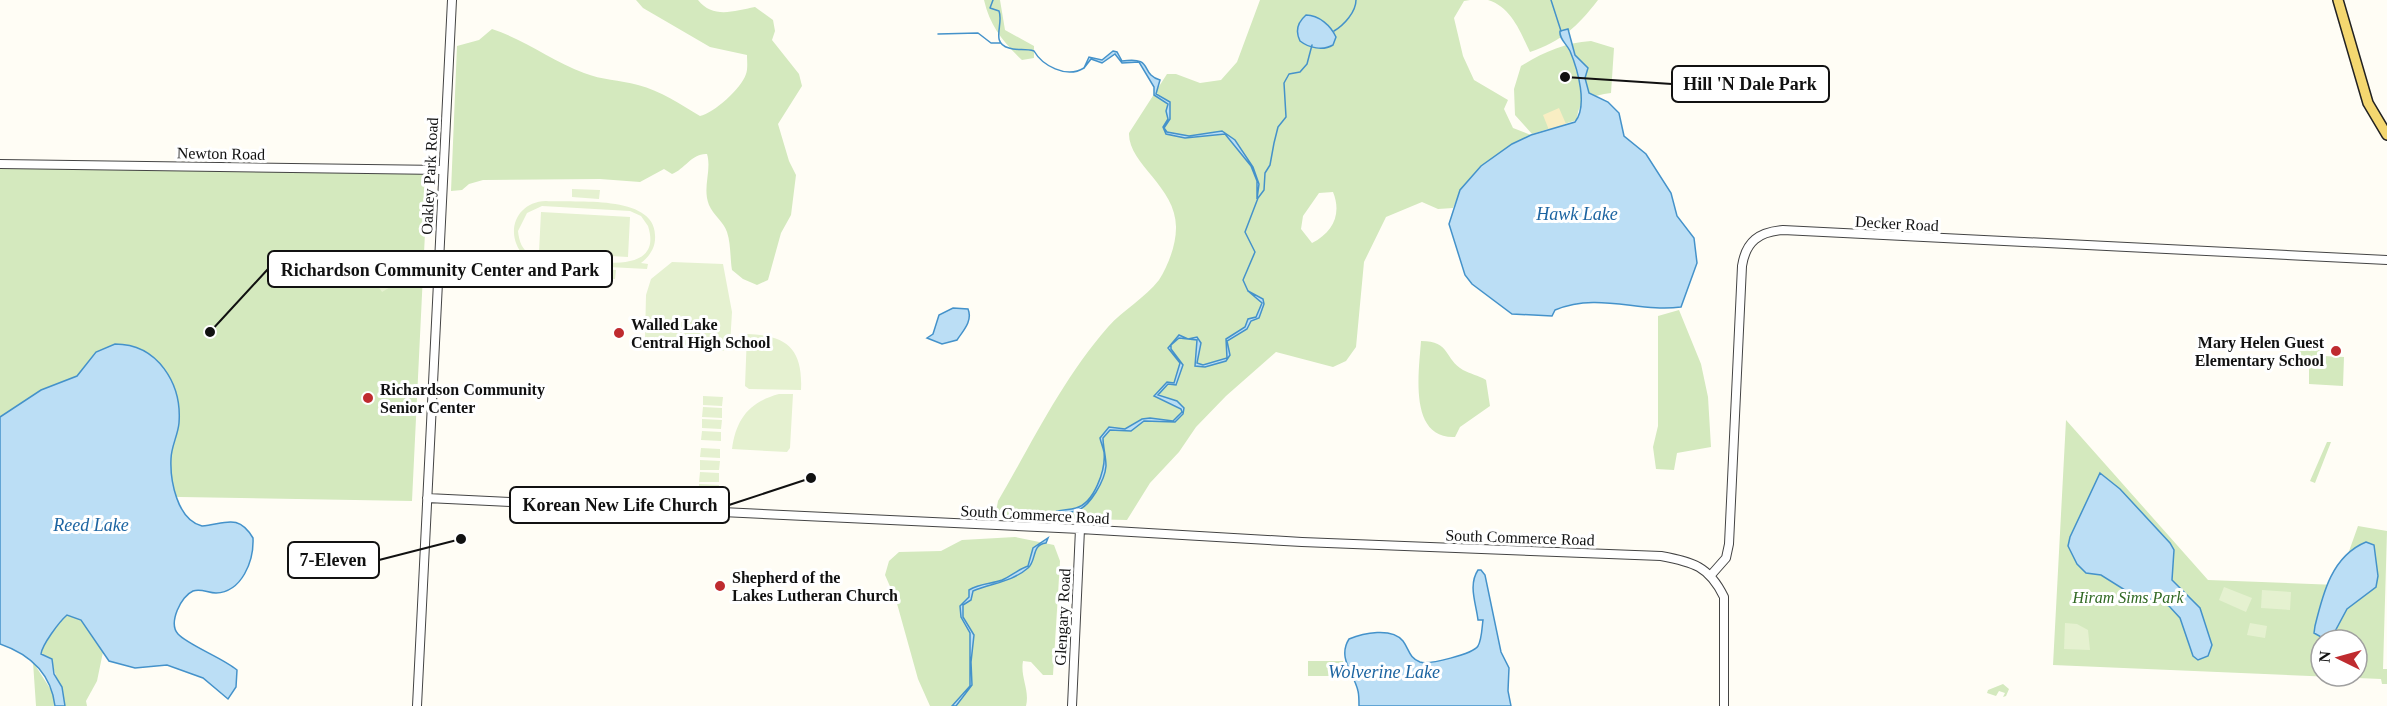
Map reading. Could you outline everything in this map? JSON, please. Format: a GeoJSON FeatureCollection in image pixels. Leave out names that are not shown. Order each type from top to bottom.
{"type":"FeatureCollection","features":[{"type":"Feature","properties":{"kind":"main road"},"geometry":{"type":"LineString","coordinates":[[2338,0],[2368,103],[2387,135]]}},
{"type":"Feature","properties":{"kind":"street","name":"Oakley Park Road"},"geometry":{"type":"LineString","coordinates":[[427,498],[452,0]]}},
{"type":"Feature","properties":{"kind":"street","name":"Newton Road"},"geometry":{"type":"LineString","coordinates":[[0,164],[442,170]]}},
{"type":"Feature","properties":{"kind":"street","name":"Decker Road"},"geometry":{"type":"LineString","coordinates":[[1711,575],[1721,566],[1729,544],[1743,259],[1749,244],[1762,234],[1783,230],[2387,260]]}},
{"type":"Feature","properties":{"kind":"street","name":"South Commerce Road"},"geometry":{"type":"LineString","coordinates":[[427,498],[1080,529],[1302,543],[1655,556],[1690,562],[1711,575]]}},
{"type":"Feature","properties":{"kind":"street"},"geometry":{"type":"LineString","coordinates":[[417,706],[427,498]]}},
{"type":"Feature","properties":{"kind":"street","name":"Glengary Road"},"geometry":{"type":"LineString","coordinates":[[1072,706],[1080,529]]}},
{"type":"Feature","properties":{"kind":"street"},"geometry":{"type":"LineString","coordinates":[[1711,575],[1724,597],[1726,608],[1724,706]]}},
{"type":"Feature","properties":{"kind":"green space"},"geometry":{"type":"Polygon","coordinates":[[[636,0],[698,0],[710,10],[717,12],[732,12],[755,7],[773,20],[775,31],[772,40],[799,74],[802,86],[778,124],[789,161],[796,175],[791,215],[781,233],[768,280],[757,285],[743,279],[732,270],[727,232],[707,199],[707,154],[697,156],[677,172],[672,174],[664,169],[640,182],[600,179],[483,180],[469,184],[462,190],[451,191],[457,46],[479,40],[492,29],[584,73],[655,91],[700,116],[712,110],[733,93],[746,74],[747,55],[710,47],[643,8],[636,0]]]}},
{"type":"Feature","properties":{"kind":"green space"},"geometry":{"type":"Polygon","coordinates":[[[984,0],[1000,0],[1005,30],[1034,46],[1034,58],[1022,60],[1009,47],[994,26],[984,0]]]}},
{"type":"Feature","properties":{"kind":"green space"},"geometry":{"type":"Polygon","coordinates":[[[1260,0],[1470,0],[1464,1],[1454,18],[1463,56],[1474,80],[1508,100],[1504,109],[1513,128],[1531,135],[1484,164],[1459,194],[1453,208],[1438,209],[1422,202],[1386,217],[1364,262],[1356,347],[1346,361],[1333,367],[1276,352],[1226,396],[1196,427],[1179,452],[1150,483],[1127,520],[995,517],[998,501],[1062,389],[1108,327],[1159,280],[1171,255],[1176,235],[1174,213],[1169,200],[1136,155],[1129,133],[1167,74],[1176,74],[1200,83],[1221,80],[1237,62],[1260,0]],[[1306,15],[1300,21],[1297,36],[1318,48],[1333,45],[1336,36],[1331,28],[1319,19],[1306,15]],[[1333,192],[1319,193],[1303,216],[1301,229],[1312,243],[1319,239],[1334,222],[1336,200],[1333,192]]]}},
{"type":"Feature","properties":{"kind":"green space"},"geometry":{"type":"Polygon","coordinates":[[[1488,0],[1598,0],[1568,32],[1551,43],[1530,52],[1509,14],[1496,3],[1488,0]]]}},
{"type":"Feature","properties":{"kind":"green space"},"geometry":{"type":"Polygon","coordinates":[[[1591,41],[1614,48],[1611,93],[1587,99],[1580,107],[1577,120],[1532,134],[1515,115],[1514,89],[1521,66],[1554,49],[1591,41]]]}},
{"type":"Feature","properties":{"kind":"green space"},"geometry":{"type":"Polygon","coordinates":[[[0,167],[428,171],[412,501],[0,494],[0,167]]]}},
{"type":"Feature","properties":{"kind":"green space"},"geometry":{"type":"Polygon","coordinates":[[[572,189],[600,190],[599,199],[572,197],[572,189]]]}},
{"type":"Feature","properties":{"kind":"green space"},"geometry":{"type":"Polygon","coordinates":[[[546,201],[611,203],[642,213],[651,222],[655,235],[652,251],[641,263],[648,264],[647,269],[512,262],[512,257],[525,257],[515,240],[516,222],[526,207],[546,201]],[[542,206],[527,213],[518,231],[519,238],[525,251],[541,259],[601,263],[628,262],[639,258],[647,251],[650,241],[648,226],[641,216],[630,211],[542,206]]]}},
{"type":"Feature","properties":{"kind":"green space"},"geometry":{"type":"Polygon","coordinates":[[[541,212],[630,217],[628,257],[539,252],[541,212]]]}},
{"type":"Feature","properties":{"kind":"green space"},"geometry":{"type":"Polygon","coordinates":[[[672,262],[723,264],[732,312],[730,345],[723,351],[689,348],[645,339],[646,295],[651,279],[672,262]]]}},
{"type":"Feature","properties":{"kind":"green space"},"geometry":{"type":"Polygon","coordinates":[[[552,267],[616,270],[615,279],[551,276],[552,267]]]}},
{"type":"Feature","properties":{"kind":"green space"},"geometry":{"type":"Polygon","coordinates":[[[392,274],[397,283],[382,292],[376,283],[392,274]]]}},
{"type":"Feature","properties":{"kind":"green space"},"geometry":{"type":"Polygon","coordinates":[[[1679,310],[1701,364],[1708,397],[1711,447],[1677,453],[1674,470],[1656,469],[1653,447],[1658,426],[1658,316],[1679,310]]]}},
{"type":"Feature","properties":{"kind":"green space"},"geometry":{"type":"Polygon","coordinates":[[[747,334],[773,337],[790,347],[799,364],[801,390],[749,389],[745,386],[747,334]]]}},
{"type":"Feature","properties":{"kind":"green space"},"geometry":{"type":"Polygon","coordinates":[[[1421,341],[1438,344],[1457,366],[1486,380],[1490,406],[1460,427],[1455,437],[1440,435],[1430,427],[1423,415],[1418,385],[1421,341]]]}},
{"type":"Feature","properties":{"kind":"green space"},"geometry":{"type":"Polygon","coordinates":[[[2251,342],[2284,344],[2284,347],[2251,346],[2251,342]]]}},
{"type":"Feature","properties":{"kind":"green space"},"geometry":{"type":"Polygon","coordinates":[[[2298,348],[2323,350],[2323,356],[2344,357],[2343,386],[2309,384],[2309,365],[2297,364],[2298,348]]]}},
{"type":"Feature","properties":{"kind":"green space"},"geometry":{"type":"Polygon","coordinates":[[[779,394],[793,394],[790,448],[787,452],[732,449],[737,429],[746,413],[760,402],[779,394]]]}},
{"type":"Feature","properties":{"kind":"green space"},"geometry":{"type":"Polygon","coordinates":[[[703,396],[723,397],[722,406],[703,405],[703,396]]]}},
{"type":"Feature","properties":{"kind":"green space"},"geometry":{"type":"Polygon","coordinates":[[[703,407],[722,408],[722,418],[702,417],[703,407]]]}},
{"type":"Feature","properties":{"kind":"green space"},"geometry":{"type":"Polygon","coordinates":[[[702,419],[722,420],[721,429],[702,428],[702,419]]]}},
{"type":"Feature","properties":{"kind":"green space","name":"Hiram Sims Park"},"geometry":{"type":"Polygon","coordinates":[[[2066,420],[2208,580],[2337,585],[2358,526],[2387,531],[2383,669],[2387,669],[2387,684],[2382,684],[2381,679],[2369,678],[2369,628],[2309,628],[2309,676],[2053,665],[2066,420]]]}},
{"type":"Feature","properties":{"kind":"green space"},"geometry":{"type":"Polygon","coordinates":[[[702,431],[721,432],[721,441],[701,440],[702,431]]]}},
{"type":"Feature","properties":{"kind":"green space"},"geometry":{"type":"Polygon","coordinates":[[[2327,442],[2331,442],[2315,483],[2310,481],[2327,442]]]}},
{"type":"Feature","properties":{"kind":"green space"},"geometry":{"type":"Polygon","coordinates":[[[701,448],[720,449],[720,458],[700,457],[701,448]]]}},
{"type":"Feature","properties":{"kind":"green space"},"geometry":{"type":"Polygon","coordinates":[[[700,460],[720,461],[719,470],[700,470],[700,460]]]}},
{"type":"Feature","properties":{"kind":"green space"},"geometry":{"type":"Polygon","coordinates":[[[700,472],[719,473],[719,482],[699,482],[700,472]]]}},
{"type":"Feature","properties":{"kind":"green space"},"geometry":{"type":"Polygon","coordinates":[[[699,484],[719,485],[718,494],[699,493],[699,484]]]}},
{"type":"Feature","properties":{"kind":"green space"},"geometry":{"type":"Polygon","coordinates":[[[1015,537],[1054,545],[1060,561],[1053,675],[1043,675],[1031,662],[1023,661],[1026,706],[930,706],[918,679],[896,600],[885,575],[889,561],[899,552],[941,551],[962,540],[1015,537]]]}},
{"type":"Feature","properties":{"kind":"green space"},"geometry":{"type":"Polygon","coordinates":[[[2224,587],[2252,598],[2246,612],[2219,600],[2224,587]]]}},
{"type":"Feature","properties":{"kind":"green space"},"geometry":{"type":"Polygon","coordinates":[[[2262,590],[2291,592],[2290,610],[2261,608],[2262,590]]]}},
{"type":"Feature","properties":{"kind":"green space"},"geometry":{"type":"Polygon","coordinates":[[[66,615],[78,618],[84,623],[103,652],[97,681],[86,701],[87,706],[65,706],[52,660],[41,654],[55,628],[66,615]]]}},
{"type":"Feature","properties":{"kind":"green space"},"geometry":{"type":"Polygon","coordinates":[[[2065,623],[2077,624],[2088,630],[2090,650],[2064,649],[2065,623]]]}},
{"type":"Feature","properties":{"kind":"green space"},"geometry":{"type":"Polygon","coordinates":[[[2250,623],[2267,626],[2265,638],[2247,635],[2250,623]]]}},
{"type":"Feature","properties":{"kind":"green space"},"geometry":{"type":"Polygon","coordinates":[[[1308,661],[1343,661],[1348,676],[1308,676],[1308,661]]]}},
{"type":"Feature","properties":{"kind":"green space"},"geometry":{"type":"Polygon","coordinates":[[[33,662],[53,693],[55,706],[36,706],[33,662]]]}},
{"type":"Feature","properties":{"kind":"green space"},"geometry":{"type":"Polygon","coordinates":[[[2003,684],[2009,689],[2006,696],[2003,697],[2005,693],[1999,691],[1996,696],[1987,693],[1988,690],[2003,684]]]}},
{"type":"Feature","properties":{"kind":"sand"},"geometry":{"type":"Polygon","coordinates":[[[1559,108],[1566,124],[1549,130],[1543,115],[1559,108]]]}},
{"type":"Feature","properties":{"kind":"water"},"geometry":{"type":"Polygon","coordinates":[[[1306,15],[1320,19],[1328,25],[1336,37],[1333,45],[1316,48],[1300,41],[1298,27],[1306,15]]]}},
{"type":"Feature","properties":{"kind":"water","name":"Hawk Lake"},"geometry":{"type":"Polygon","coordinates":[[[1568,29],[1575,55],[1588,68],[1585,78],[1589,93],[1608,102],[1619,113],[1624,136],[1646,154],[1671,193],[1677,216],[1694,238],[1697,263],[1681,307],[1587,303],[1555,310],[1552,316],[1512,314],[1472,284],[1465,275],[1449,224],[1460,190],[1481,166],[1512,144],[1531,135],[1575,122],[1579,115],[1581,98],[1579,78],[1570,51],[1560,34],[1560,31],[1568,29]]]}},
{"type":"Feature","properties":{"kind":"water"},"geometry":{"type":"Polygon","coordinates":[[[1113,51],[1117,52],[1122,61],[1132,60],[1143,63],[1150,74],[1160,80],[1156,94],[1170,102],[1170,119],[1164,128],[1167,132],[1189,136],[1222,131],[1235,140],[1253,167],[1259,184],[1257,199],[1257,181],[1251,166],[1225,134],[1185,138],[1166,134],[1163,127],[1168,119],[1166,111],[1168,104],[1154,95],[1154,87],[1139,62],[1122,63],[1115,54],[1102,63],[1091,59],[1084,68],[1089,57],[1102,60],[1113,51]]]}},
{"type":"Feature","properties":{"kind":"water"},"geometry":{"type":"Polygon","coordinates":[[[1248,291],[1263,299],[1264,304],[1259,318],[1251,321],[1247,329],[1227,341],[1230,355],[1226,361],[1205,367],[1195,366],[1197,340],[1188,339],[1197,337],[1201,343],[1197,363],[1203,365],[1227,358],[1226,339],[1245,327],[1248,319],[1256,317],[1262,303],[1248,291]]]}},
{"type":"Feature","properties":{"kind":"water"},"geometry":{"type":"Polygon","coordinates":[[[953,308],[968,309],[969,313],[967,326],[957,340],[942,344],[927,338],[933,334],[939,315],[953,308]]]}},
{"type":"Feature","properties":{"kind":"water"},"geometry":{"type":"Polygon","coordinates":[[[1179,335],[1188,339],[1179,338],[1171,345],[1171,349],[1183,365],[1176,385],[1168,384],[1158,395],[1177,401],[1184,408],[1183,414],[1175,422],[1144,421],[1131,431],[1110,430],[1103,438],[1106,466],[1096,492],[1081,508],[1058,515],[1049,523],[1049,516],[1052,513],[1082,505],[1098,485],[1104,459],[1100,438],[1109,427],[1125,429],[1142,419],[1150,418],[1173,421],[1182,412],[1181,409],[1154,396],[1167,382],[1174,383],[1180,363],[1168,348],[1179,335]]]}},
{"type":"Feature","properties":{"kind":"water","name":"Reed Lake"},"geometry":{"type":"Polygon","coordinates":[[[115,344],[144,351],[164,369],[171,381],[179,408],[179,423],[171,454],[172,477],[177,498],[186,516],[202,526],[224,522],[236,523],[242,525],[253,538],[249,565],[239,581],[225,591],[216,593],[199,590],[188,594],[177,610],[174,623],[178,634],[183,638],[237,670],[236,687],[228,699],[203,678],[167,665],[135,668],[109,661],[81,620],[67,615],[51,634],[41,654],[52,659],[54,674],[62,687],[65,706],[55,706],[49,684],[37,666],[20,653],[0,644],[0,417],[41,390],[77,376],[96,352],[115,344]]]}},
{"type":"Feature","properties":{"kind":"water"},"geometry":{"type":"Polygon","coordinates":[[[2100,473],[2120,489],[2170,543],[2174,550],[2172,580],[2200,608],[2212,645],[2208,656],[2198,660],[2193,656],[2180,618],[2169,606],[2160,601],[2136,597],[2101,575],[2086,573],[2077,564],[2068,546],[2070,537],[2100,473]]]}},
{"type":"Feature","properties":{"kind":"water"},"geometry":{"type":"Polygon","coordinates":[[[1048,538],[1046,543],[1038,547],[1031,565],[1022,573],[973,591],[971,600],[963,605],[963,617],[974,635],[971,662],[972,685],[956,706],[952,706],[970,686],[970,633],[961,617],[960,606],[969,597],[969,590],[1002,580],[1028,566],[1033,548],[1048,538]]]}},
{"type":"Feature","properties":{"kind":"water"},"geometry":{"type":"Polygon","coordinates":[[[2366,542],[2374,545],[2378,576],[2376,587],[2347,609],[2337,628],[2315,628],[2331,577],[2337,566],[2354,548],[2366,542]]]}},
{"type":"Feature","properties":{"kind":"water","name":"Wolverine Lake"},"geometry":{"type":"Polygon","coordinates":[[[1478,570],[1485,575],[1501,652],[1509,668],[1508,691],[1511,706],[1359,706],[1358,691],[1345,653],[1349,639],[1377,632],[1392,634],[1403,641],[1414,658],[1425,663],[1450,658],[1474,649],[1480,640],[1483,620],[1478,620],[1474,594],[1475,576],[1478,570]]]}},
{"type":"Feature","properties":{"kind":"waterway"},"geometry":{"type":"LineString","coordinates":[[993,0],[990,8],[999,11],[999,38],[1003,46],[1034,51],[1043,61],[1062,71],[1070,72],[1084,68]]}},
{"type":"Feature","properties":{"kind":"waterway"},"geometry":{"type":"LineString","coordinates":[[1334,31],[1349,18],[1356,0]]}},
{"type":"Feature","properties":{"kind":"waterway"},"geometry":{"type":"LineString","coordinates":[[1551,0],[1561,31]]}},
{"type":"Feature","properties":{"kind":"waterway"},"geometry":{"type":"LineString","coordinates":[[938,34],[978,33],[991,43],[1000,43]]}},
{"type":"Feature","properties":{"kind":"waterway"},"geometry":{"type":"LineString","coordinates":[[1248,291],[1243,280],[1255,252],[1245,232],[1258,198],[1264,190],[1265,173],[1270,165],[1278,127],[1286,117],[1284,83],[1289,74],[1300,72],[1307,64],[1312,45]]}},
{"type":"Feature","properties":{"kind":"place","name":"Hill 'N Dale Park"},"geometry":{"type":"Point","coordinates":[1565,77]}},
{"type":"Feature","properties":{"kind":"place","name":"Richardson Community Center and Park"},"geometry":{"type":"Point","coordinates":[210,332]}},
{"type":"Feature","properties":{"kind":"place","name":"Walled Lake Central High School"},"geometry":{"type":"Point","coordinates":[619,333]}},
{"type":"Feature","properties":{"kind":"place","name":"Mary Helen Guest Elementary School"},"geometry":{"type":"Point","coordinates":[2336,351]}},
{"type":"Feature","properties":{"kind":"place","name":"Richardson Community Senior Center"},"geometry":{"type":"Point","coordinates":[368,398]}},
{"type":"Feature","properties":{"kind":"place","name":"Korean New Life Church"},"geometry":{"type":"Point","coordinates":[811,478]}},
{"type":"Feature","properties":{"kind":"place","name":"7-Eleven"},"geometry":{"type":"Point","coordinates":[461,539]}},
{"type":"Feature","properties":{"kind":"place","name":"Shepherd of the Lakes Lutheran Church"},"geometry":{"type":"Point","coordinates":[720,586]}}]}
